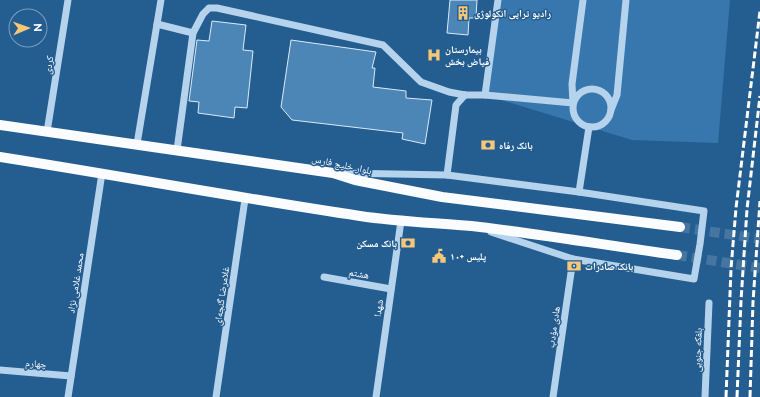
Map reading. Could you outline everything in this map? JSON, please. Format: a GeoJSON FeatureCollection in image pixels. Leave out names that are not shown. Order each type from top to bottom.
{"type":"FeatureCollection","features":[{"type":"Feature","properties":{"kind":"main road","name":"بلوار خلیج فارس"},"geometry":{"type":"LineString","coordinates":[[0,125],[333,172],[355,180],[442,197],[680,227]]}},
{"type":"Feature","properties":{"kind":"main road"},"geometry":{"type":"LineString","coordinates":[[0,157],[245,198],[401,221],[478,227],[677,255]]}},
{"type":"Feature","properties":{"kind":"street","name":"کردی"},"geometry":{"type":"LineString","coordinates":[[47,132],[68,0]]}},
{"type":"Feature","properties":{"kind":"street"},"geometry":{"type":"LineString","coordinates":[[137,144],[161,0]]}},
{"type":"Feature","properties":{"kind":"street"},"geometry":{"type":"LineString","coordinates":[[485,95],[498,0]]}},
{"type":"Feature","properties":{"kind":"street"},"geometry":{"type":"LineString","coordinates":[[583,0],[572,84],[574,115],[582,125],[589,127],[595,127],[606,120],[610,114],[617,95],[626,0]]}},
{"type":"Feature","properties":{"kind":"street"},"geometry":{"type":"LineString","coordinates":[[177,150],[193,33],[203,14],[209,8],[217,8],[383,45],[421,82],[449,92],[465,95],[485,95],[573,103]]}},
{"type":"Feature","properties":{"kind":"street"},"geometry":{"type":"LineString","coordinates":[[157,24],[193,33]]}},
{"type":"Feature","properties":{"kind":"street"},"geometry":{"type":"LineString","coordinates":[[573,103],[576,96],[581,92],[592,89],[598,90],[607,97],[611,108],[610,114]]}},
{"type":"Feature","properties":{"kind":"street"},"geometry":{"type":"LineString","coordinates":[[447,175],[456,105],[465,95]]}},
{"type":"Feature","properties":{"kind":"street"},"geometry":{"type":"LineString","coordinates":[[579,192],[589,127]]}},
{"type":"Feature","properties":{"kind":"street"},"geometry":{"type":"LineString","coordinates":[[333,172],[447,175],[579,192],[704,211],[694,279],[573,259],[478,227]]}},
{"type":"Feature","properties":{"kind":"street","name":"محمد غلامی نژاد"},"geometry":{"type":"LineString","coordinates":[[68,397],[102,173]]}},
{"type":"Feature","properties":{"kind":"street","name":"غلامرضا گنجه‌ای"},"geometry":{"type":"LineString","coordinates":[[216,397],[245,198]]}},
{"type":"Feature","properties":{"kind":"street","name":"شهدا"},"geometry":{"type":"LineString","coordinates":[[376,397],[401,221]]}},
{"type":"Feature","properties":{"kind":"street","name":"هادی مؤدب"},"geometry":{"type":"LineString","coordinates":[[553,397],[573,259]]}},
{"type":"Feature","properties":{"kind":"street","name":"هشتم"},"geometry":{"type":"LineString","coordinates":[[324,277],[391,289]]}},
{"type":"Feature","properties":{"kind":"street","name":"بلفکه جنوبی"},"geometry":{"type":"LineString","coordinates":[[705,397],[709,303]]}},
{"type":"Feature","properties":{"kind":"street","name":"چهارم"},"geometry":{"type":"LineString","coordinates":[[0,370],[71,376]]}},
{"type":"Feature","properties":{"kind":"shaded area"},"geometry":{"type":"Polygon","coordinates":[[[498,0],[730,0],[718,143],[632,140],[485,95],[498,0]]]}},
{"type":"Feature","properties":{"kind":"building","name":"رادیو تراپی انکولوژی"},"geometry":{"type":"Polygon","coordinates":[[[450,0],[477,0],[476,18],[469,18],[468,35],[447,33],[450,0]]]}},
{"type":"Feature","properties":{"kind":"building"},"geometry":{"type":"Polygon","coordinates":[[[212,21],[246,25],[243,50],[253,51],[247,108],[235,107],[234,118],[198,113],[199,102],[189,101],[197,40],[209,41],[212,21]]]}},
{"type":"Feature","properties":{"kind":"building"},"geometry":{"type":"Polygon","coordinates":[[[291,40],[376,52],[372,68],[375,68],[373,87],[406,91],[406,98],[432,100],[425,144],[402,139],[403,133],[292,120],[281,107],[291,40]]]}},
{"type":"Feature","properties":{"kind":"tunnel"},"geometry":{"type":"LineString","coordinates":[[680,227],[760,239]]}},
{"type":"Feature","properties":{"kind":"tunnel"},"geometry":{"type":"LineString","coordinates":[[677,255],[760,268]]}},
{"type":"Feature","properties":{"kind":"railway"},"geometry":{"type":"LineString","coordinates":[[726,397],[731,269],[736,208],[760,11]]}},
{"type":"Feature","properties":{"kind":"railway"},"geometry":{"type":"LineString","coordinates":[[737,397],[747,209],[760,96]]}},
{"type":"Feature","properties":{"kind":"railway"},"geometry":{"type":"LineString","coordinates":[[750,397],[753,302],[760,201]]}},
{"type":"Feature","properties":{"kind":"place","name":"رادیو تراپی انکولوژی"},"geometry":{"type":"Point","coordinates":[463,13]}},
{"type":"Feature","properties":{"kind":"place","name":"بیمارستان فیاض بخش"},"geometry":{"type":"Point","coordinates":[434,55]}},
{"type":"Feature","properties":{"kind":"place","name":"بانک رفاه"},"geometry":{"type":"Point","coordinates":[488,145]}},
{"type":"Feature","properties":{"kind":"place","name":"بانک مسکن"},"geometry":{"type":"Point","coordinates":[408,243]}},
{"type":"Feature","properties":{"kind":"place","name":"پلیس +۱۰"},"geometry":{"type":"Point","coordinates":[439,256]}},
{"type":"Feature","properties":{"kind":"place","name":"بانک صادرات"},"geometry":{"type":"Point","coordinates":[574,266]}}]}
